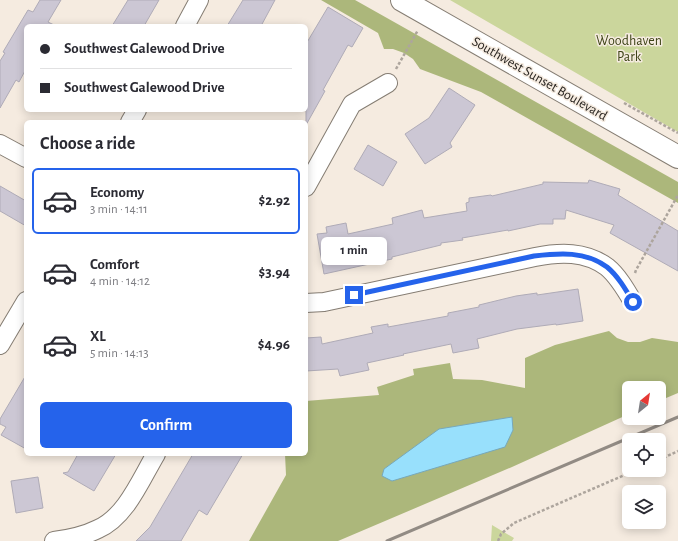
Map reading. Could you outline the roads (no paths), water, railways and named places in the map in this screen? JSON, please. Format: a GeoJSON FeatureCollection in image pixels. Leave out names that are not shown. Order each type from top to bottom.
{"type":"FeatureCollection","features":[{"type":"Feature","properties":{"kind":"main road","name":"Southwest Sunset Boulevard"},"geometry":{"type":"LineString","coordinates":[[402,0],[678,157]]}},
{"type":"Feature","properties":{"kind":"street"},"geometry":{"type":"LineString","coordinates":[[186,24],[199,0]]}},
{"type":"Feature","properties":{"kind":"street"},"geometry":{"type":"LineString","coordinates":[[308,183],[352,104],[388,83]]}},
{"type":"Feature","properties":{"kind":"street"},"geometry":{"type":"LineString","coordinates":[[0,144],[24,157]]}},
{"type":"Feature","properties":{"kind":"street"},"geometry":{"type":"LineString","coordinates":[[308,303],[324,302],[534,256],[566,253],[580,255],[607,267],[620,282],[633,302]]}},
{"type":"Feature","properties":{"kind":"street"},"geometry":{"type":"LineString","coordinates":[[0,345],[24,304]]}},
{"type":"Feature","properties":{"kind":"street"},"geometry":{"type":"LineString","coordinates":[[54,541],[76,538],[100,529],[115,518],[130,500],[155,456]]}},
{"type":"Feature","properties":{"kind":"water"},"geometry":{"type":"Polygon","coordinates":[[[512,417],[513,430],[505,447],[392,481],[382,476],[384,469],[439,429],[512,417]]]}},
{"type":"Feature","properties":{"kind":"railway"},"geometry":{"type":"LineString","coordinates":[[387,541],[678,417]]}},
{"type":"Feature","properties":{"kind":"park label","name":"Woodhaven Park"},"geometry":{"type":"Point","coordinates":[629,48]}}]}
